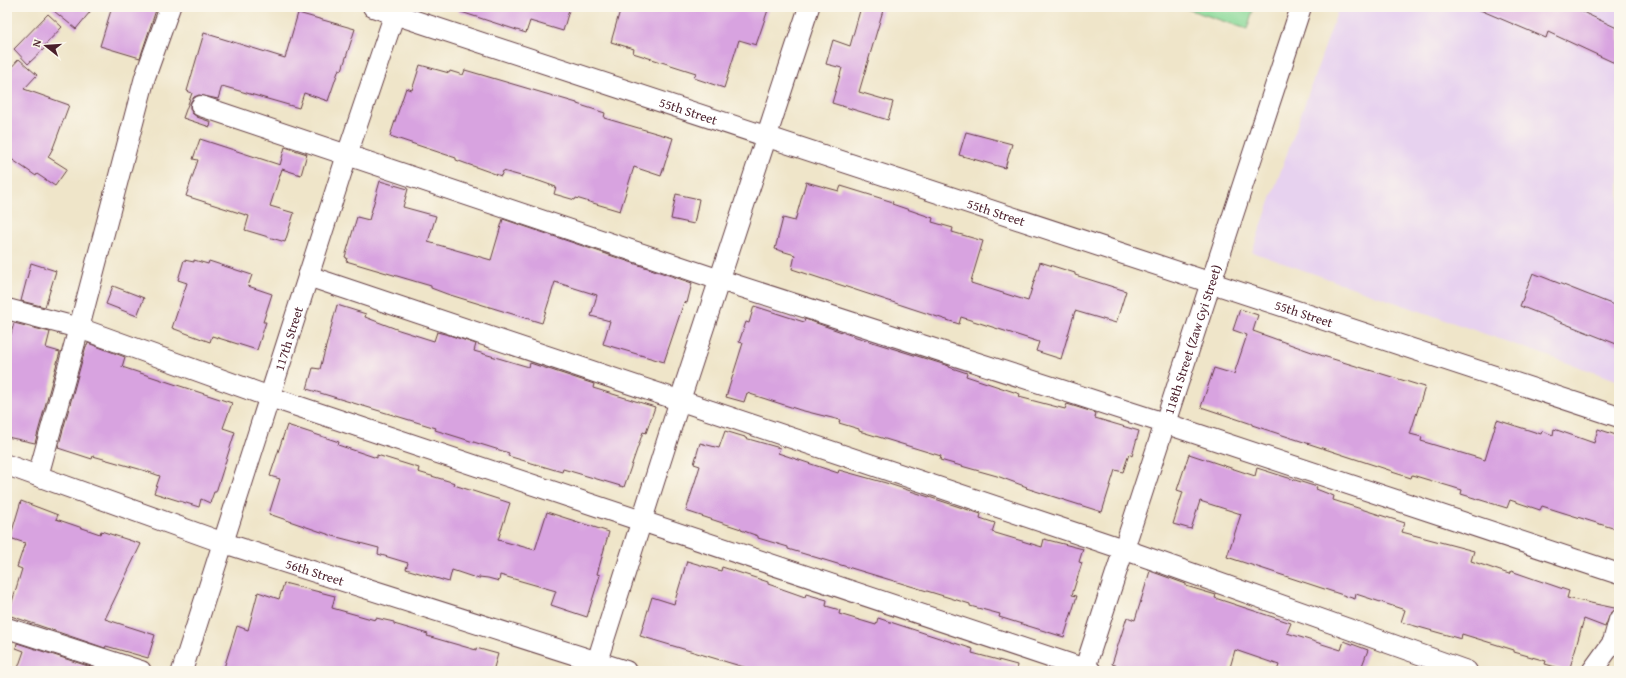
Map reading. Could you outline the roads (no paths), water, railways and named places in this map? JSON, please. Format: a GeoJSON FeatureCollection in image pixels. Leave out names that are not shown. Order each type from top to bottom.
{"type":"FeatureCollection","features":[{"type":"Feature","properties":{"kind":"street"},"geometry":{"type":"LineString","coordinates":[[38,476],[79,328],[145,77],[170,7]]}},
{"type":"Feature","properties":{"kind":"street","name":"55th Street"},"geometry":{"type":"LineString","coordinates":[[373,7],[396,10],[766,137],[1619,417]]}},
{"type":"Feature","properties":{"kind":"street"},"geometry":{"type":"LineString","coordinates":[[596,666],[680,400],[809,7]]}},
{"type":"Feature","properties":{"kind":"street","name":"118th Street (Zaw Gyi Street)"},"geometry":{"type":"LineString","coordinates":[[1086,670],[1123,549],[1300,7]]}},
{"type":"Feature","properties":{"kind":"street","name":"117th Street"},"geometry":{"type":"LineString","coordinates":[[182,671],[347,155],[396,10]]}},
{"type":"Feature","properties":{"kind":"street"},"geometry":{"type":"LineString","coordinates":[[201,106],[720,280],[1164,423],[1619,574]]}},
{"type":"Feature","properties":{"kind":"street"},"geometry":{"type":"LineString","coordinates":[[308,276],[1123,549],[1467,671]]}},
{"type":"Feature","properties":{"kind":"street"},"geometry":{"type":"LineString","coordinates":[[7,309],[79,328],[270,397],[1086,670]]}},
{"type":"Feature","properties":{"kind":"street","name":"56th Street"},"geometry":{"type":"LineString","coordinates":[[7,465],[224,543],[596,666],[626,671]]}},
{"type":"Feature","properties":{"kind":"street"},"geometry":{"type":"LineString","coordinates":[[1592,671],[1613,642],[1619,620]]}},
{"type":"Feature","properties":{"kind":"street"},"geometry":{"type":"LineString","coordinates":[[7,628],[141,671]]}}]}
